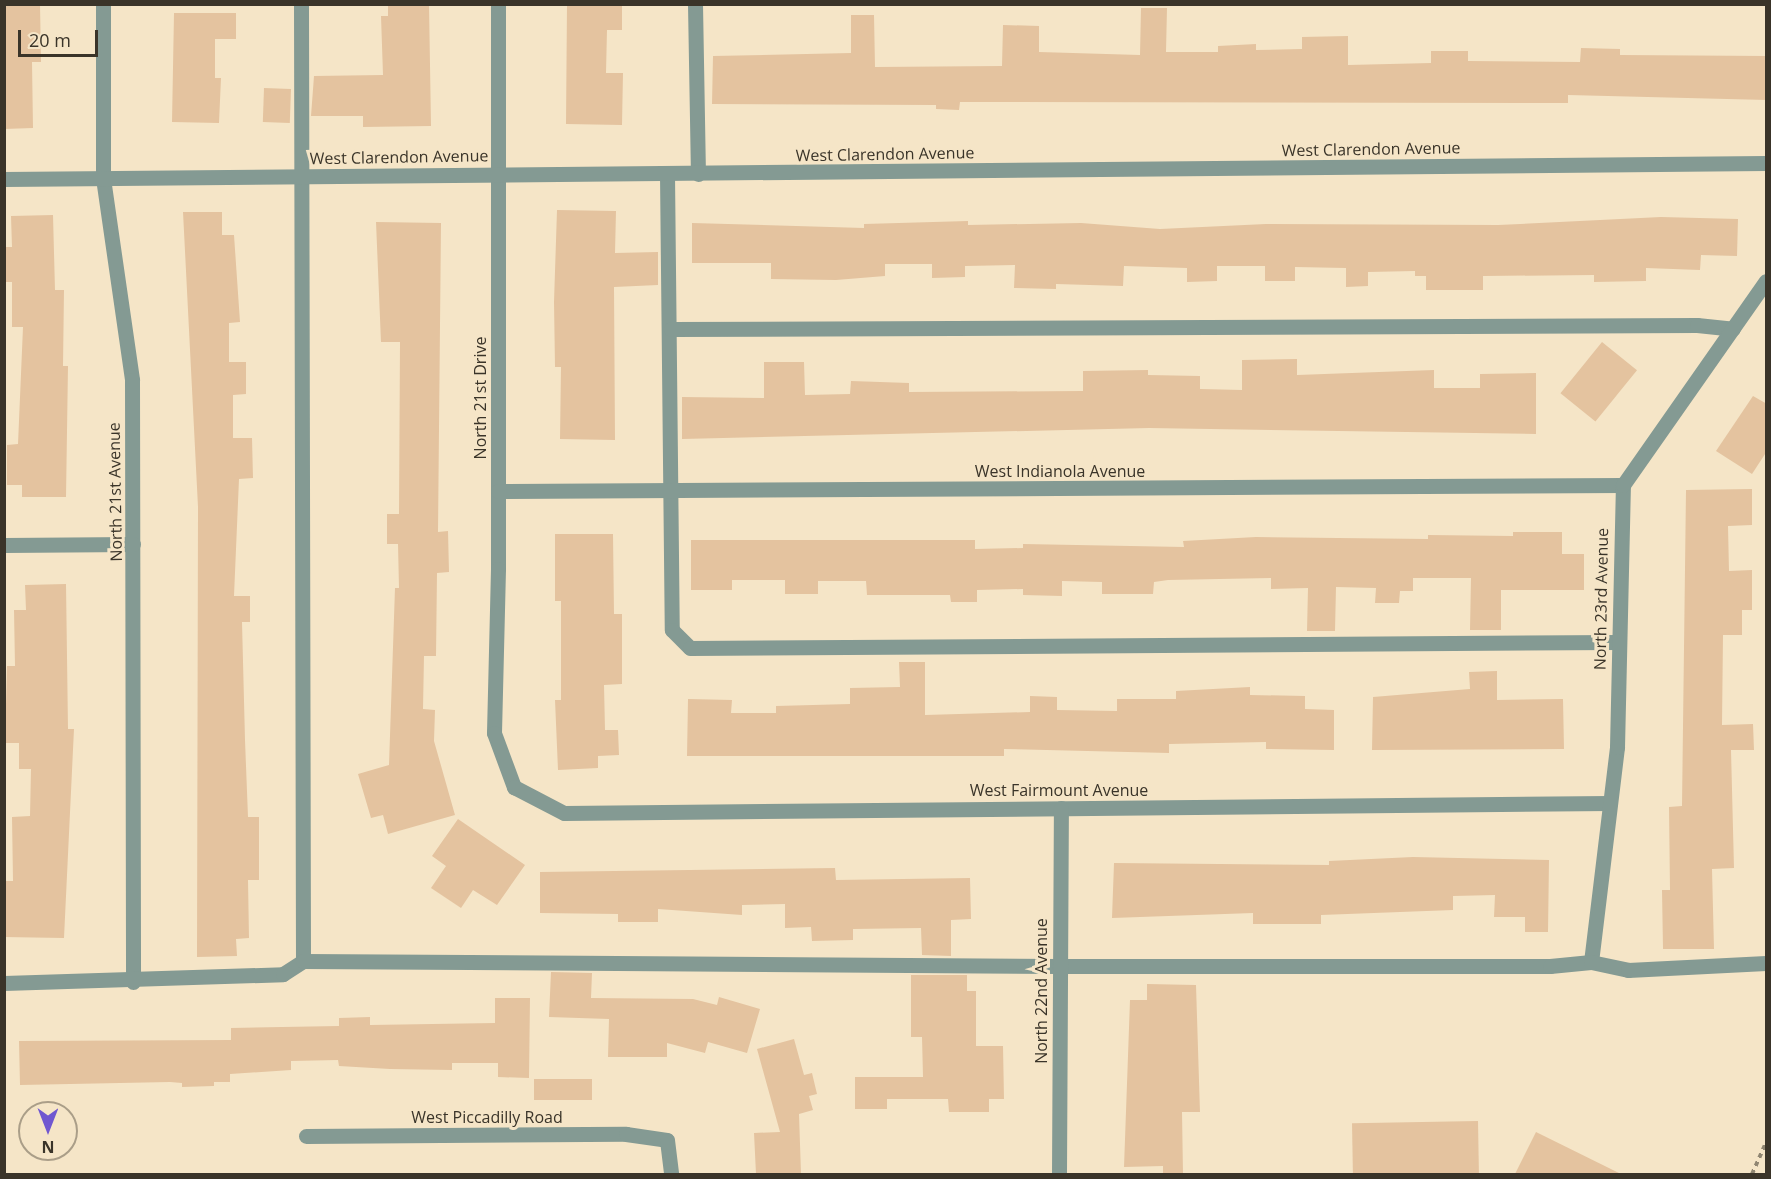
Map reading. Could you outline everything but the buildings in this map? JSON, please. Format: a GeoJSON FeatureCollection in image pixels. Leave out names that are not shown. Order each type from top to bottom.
{"type":"FeatureCollection","features":[{"type":"Feature","properties":{"kind":"street","name":"North 21st Avenue"},"geometry":{"type":"LineString","coordinates":[[103,4],[103,178],[132,380],[134,982]]}},
{"type":"Feature","properties":{"kind":"street"},"geometry":{"type":"LineString","coordinates":[[301,4],[303,961]]}},
{"type":"Feature","properties":{"kind":"street","name":"North 21st Drive"},"geometry":{"type":"LineString","coordinates":[[498,4],[498,491],[494,733],[514,787]]}},
{"type":"Feature","properties":{"kind":"street"},"geometry":{"type":"LineString","coordinates":[[695,4],[698,174]]}},
{"type":"Feature","properties":{"kind":"street","name":"West Clarendon Avenue"},"geometry":{"type":"LineString","coordinates":[[4,179],[1767,163]]}},
{"type":"Feature","properties":{"kind":"street"},"geometry":{"type":"LineString","coordinates":[[667,174],[671,329],[672,630],[690,648],[1618,642]]}},
{"type":"Feature","properties":{"kind":"street"},"geometry":{"type":"LineString","coordinates":[[1623,485],[1767,281]]}},
{"type":"Feature","properties":{"kind":"street"},"geometry":{"type":"LineString","coordinates":[[671,329],[1697,325],[1733,329]]}},
{"type":"Feature","properties":{"kind":"street","name":"West Indianola Avenue"},"geometry":{"type":"LineString","coordinates":[[498,491],[671,492],[1623,485]]}},
{"type":"Feature","properties":{"kind":"street","name":"North 23rd Avenue"},"geometry":{"type":"LineString","coordinates":[[1592,962],[1617,747],[1623,485]]}},
{"type":"Feature","properties":{"kind":"street"},"geometry":{"type":"LineString","coordinates":[[4,545],[134,544]]}},
{"type":"Feature","properties":{"kind":"street","name":"West Fairmount Avenue"},"geometry":{"type":"LineString","coordinates":[[514,787],[564,813],[1610,803]]}},
{"type":"Feature","properties":{"kind":"street","name":"North 22nd Avenue"},"geometry":{"type":"LineString","coordinates":[[1059,1174],[1061,808]]}},
{"type":"Feature","properties":{"kind":"street"},"geometry":{"type":"LineString","coordinates":[[4,983],[134,982],[158,976],[283,974],[303,961],[1059,966],[1550,966],[1592,962],[1628,970],[1767,963]]}},
{"type":"Feature","properties":{"kind":"street","name":"West Piccadilly Road"},"geometry":{"type":"LineString","coordinates":[[306,1136],[626,1134],[667,1140],[671,1174]]}},
{"type":"Feature","properties":{"kind":"path"},"geometry":{"type":"LineString","coordinates":[[1752,1174],[1767,1143]]}}]}
